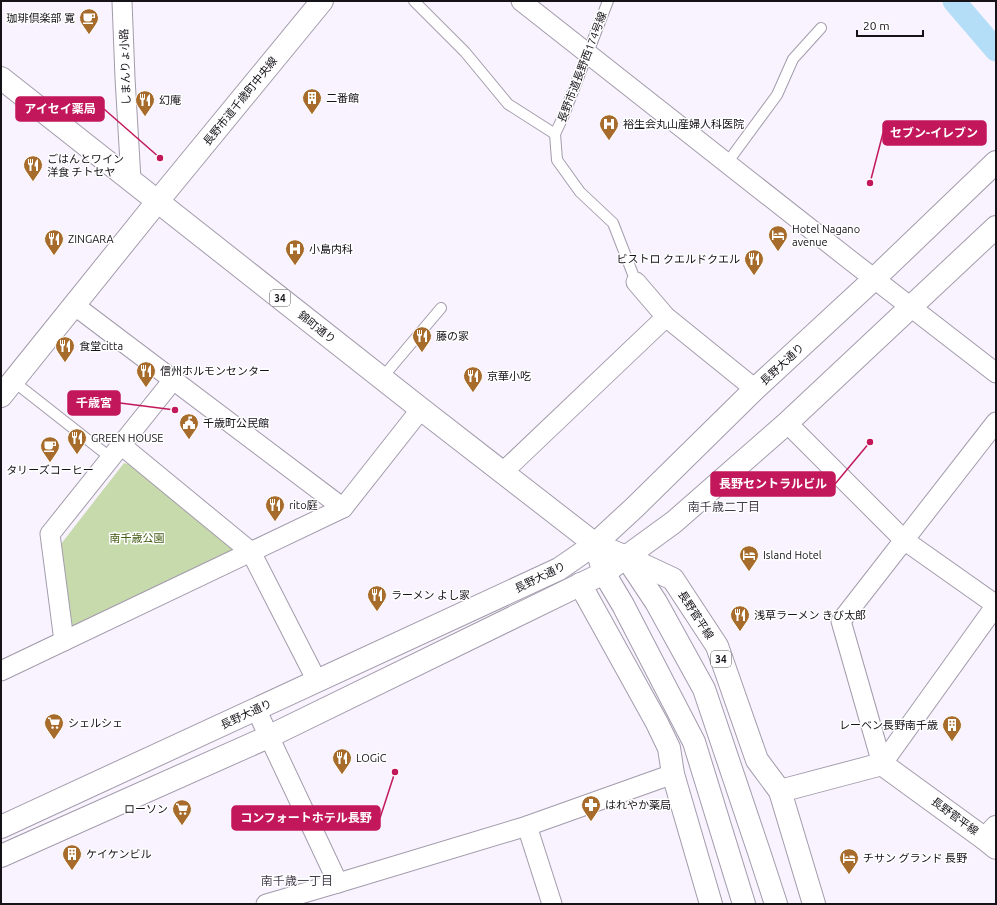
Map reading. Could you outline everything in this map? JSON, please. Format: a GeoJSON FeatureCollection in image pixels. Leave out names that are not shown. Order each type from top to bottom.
{"type":"FeatureCollection","features":[{"type":"Feature","properties":{"kind":"street","name":"しまんりょ小路"},"geometry":{"type":"LineString","coordinates":[[122,1],[130,180]]}},
{"type":"Feature","properties":{"kind":"street","name":"長野市道千歳町中央線"},"geometry":{"type":"LineString","coordinates":[[7,388],[322,1]]}},
{"type":"Feature","properties":{"kind":"street"},"geometry":{"type":"LineString","coordinates":[[521,1],[874,279],[996,373]]}},
{"type":"Feature","properties":{"kind":"street","name":"錦町通り"},"geometry":{"type":"LineString","coordinates":[[1,78],[421,409],[560,516]]}},
{"type":"Feature","properties":{"kind":"street","name":"長野大通り"},"geometry":{"type":"LineString","coordinates":[[1,826],[559,569],[595,544],[996,162]]}},
{"type":"Feature","properties":{"kind":"street"},"geometry":{"type":"LineString","coordinates":[[1,856],[268,737],[604,573],[674,522],[787,423],[996,227]]}},
{"type":"Feature","properties":{"kind":"street"},"geometry":{"type":"LineString","coordinates":[[636,282],[666,317],[756,389]]}},
{"type":"Feature","properties":{"kind":"street"},"geometry":{"type":"LineString","coordinates":[[74,305],[343,508]]}},
{"type":"Feature","properties":{"kind":"street"},"geometry":{"type":"LineString","coordinates":[[503,472],[666,317]]}},
{"type":"Feature","properties":{"kind":"street"},"geometry":{"type":"LineString","coordinates":[[64,641],[50,534],[173,380]]}},
{"type":"Feature","properties":{"kind":"street"},"geometry":{"type":"LineString","coordinates":[[1,671],[343,508],[421,409]]}},
{"type":"Feature","properties":{"kind":"street"},"geometry":{"type":"LineString","coordinates":[[882,764],[841,621],[996,422]]}},
{"type":"Feature","properties":{"kind":"street"},"geometry":{"type":"LineString","coordinates":[[780,791],[882,764],[996,605],[904,540],[787,423]]}},
{"type":"Feature","properties":{"kind":"street"},"geometry":{"type":"LineString","coordinates":[[116,452],[251,552],[317,681]]}},
{"type":"Feature","properties":{"kind":"street","name":"長野菅平線"},"geometry":{"type":"LineString","coordinates":[[560,516],[595,544],[673,579],[717,646],[757,760],[780,791],[814,904]]}},
{"type":"Feature","properties":{"kind":"street"},"geometry":{"type":"LineString","coordinates":[[595,544],[604,573],[623,605],[694,742],[744,904]]}},
{"type":"Feature","properties":{"kind":"street"},"geometry":{"type":"LineString","coordinates":[[626,557],[656,602],[704,689],[776,904]]}},
{"type":"Feature","properties":{"kind":"street"},"geometry":{"type":"LineString","coordinates":[[580,584],[657,723],[669,748],[673,774],[711,904]]}},
{"type":"Feature","properties":{"kind":"street"},"geometry":{"type":"LineString","coordinates":[[256,709],[338,883]]}},
{"type":"Feature","properties":{"kind":"street","name":"長野菅平線"},"geometry":{"type":"LineString","coordinates":[[882,764],[992,838]]}},
{"type":"Feature","properties":{"kind":"street"},"geometry":{"type":"LineString","coordinates":[[266,904],[527,826],[673,774]]}},
{"type":"Feature","properties":{"kind":"street"},"geometry":{"type":"LineString","coordinates":[[527,826],[552,904]]}},
{"type":"Feature","properties":{"kind":"lane"},"geometry":{"type":"LineString","coordinates":[[414,1],[465,52],[508,104],[555,134],[557,160],[580,192],[613,223],[636,282]]}},
{"type":"Feature","properties":{"kind":"lane","name":"長野市道長野西174号線"},"geometry":{"type":"LineString","coordinates":[[555,134],[608,1]]}},
{"type":"Feature","properties":{"kind":"lane"},"geometry":{"type":"LineString","coordinates":[[727,163],[776,95],[793,59],[821,28]]}},
{"type":"Feature","properties":{"kind":"lane"},"geometry":{"type":"LineString","coordinates":[[382,378],[441,308]]}},
{"type":"Feature","properties":{"kind":"lane"},"geometry":{"type":"LineString","coordinates":[[7,388],[116,452]]}},
{"type":"Feature","properties":{"kind":"green space","name":"南千歳公園"},"geometry":{"type":"Polygon","coordinates":[[[124,463],[137,467],[233,545],[233,555],[76,628],[69,625],[61,544],[124,463]]]}},
{"type":"Feature","properties":{"kind":"waterway"},"geometry":{"type":"LineString","coordinates":[[954,1],[996,50]]}},
{"type":"Feature","properties":{"kind":"place","name":"珈琲倶楽部 寛"},"geometry":{"type":"Point","coordinates":[89,35]}},
{"type":"Feature","properties":{"kind":"place","name":"二番館"},"geometry":{"type":"Point","coordinates":[312,115]}},
{"type":"Feature","properties":{"kind":"place","name":"幻庵"},"geometry":{"type":"Point","coordinates":[145,117]}},
{"type":"Feature","properties":{"kind":"place","name":"裕生会丸山産婦人科医院"},"geometry":{"type":"Point","coordinates":[609,141]}},
{"type":"Feature","properties":{"kind":"place","name":"アイセイ薬局"},"geometry":{"type":"Point","coordinates":[160,158]}},
{"type":"Feature","properties":{"kind":"place","name":"ごはんとワイン 洋食 チトセヤ"},"geometry":{"type":"Point","coordinates":[33,182]}},
{"type":"Feature","properties":{"kind":"place","name":"セブン-イレブン"},"geometry":{"type":"Point","coordinates":[870,183]}},
{"type":"Feature","properties":{"kind":"place","name":"Hotel Nagano avenue"},"geometry":{"type":"Point","coordinates":[778,252]}},
{"type":"Feature","properties":{"kind":"place","name":"ZINGARA"},"geometry":{"type":"Point","coordinates":[54,256]}},
{"type":"Feature","properties":{"kind":"place","name":"小島内科"},"geometry":{"type":"Point","coordinates":[295,266]}},
{"type":"Feature","properties":{"kind":"place","name":"ビストロ クエルドクエル"},"geometry":{"type":"Point","coordinates":[754,276]}},
{"type":"Feature","properties":{"kind":"place","name":"藤の家"},"geometry":{"type":"Point","coordinates":[422,353]}},
{"type":"Feature","properties":{"kind":"place","name":"食堂citta"},"geometry":{"type":"Point","coordinates":[65,363]}},
{"type":"Feature","properties":{"kind":"place","name":"信州ホルモンセンター"},"geometry":{"type":"Point","coordinates":[146,388]}},
{"type":"Feature","properties":{"kind":"place","name":"京華小吃"},"geometry":{"type":"Point","coordinates":[473,393]}},
{"type":"Feature","properties":{"kind":"place","name":"千歳宮"},"geometry":{"type":"Point","coordinates":[175,410]}},
{"type":"Feature","properties":{"kind":"place","name":"千歳町公民館"},"geometry":{"type":"Point","coordinates":[189,440]}},
{"type":"Feature","properties":{"kind":"place","name":"長野セントラルビル"},"geometry":{"type":"Point","coordinates":[870,442]}},
{"type":"Feature","properties":{"kind":"place","name":"GREEN HOUSE"},"geometry":{"type":"Point","coordinates":[77,455]}},
{"type":"Feature","properties":{"kind":"place","name":"タリーズコーヒー"},"geometry":{"type":"Point","coordinates":[50,463]}},
{"type":"Feature","properties":{"kind":"place","name":"rito庭"},"geometry":{"type":"Point","coordinates":[275,522]}},
{"type":"Feature","properties":{"kind":"place","name":"Island Hotel"},"geometry":{"type":"Point","coordinates":[749,572]}},
{"type":"Feature","properties":{"kind":"place","name":"ラーメン よし家"},"geometry":{"type":"Point","coordinates":[377,612]}},
{"type":"Feature","properties":{"kind":"place","name":"浅草ラーメン きび太郎"},"geometry":{"type":"Point","coordinates":[740,632]}},
{"type":"Feature","properties":{"kind":"place","name":"シェルシェ"},"geometry":{"type":"Point","coordinates":[54,740]}},
{"type":"Feature","properties":{"kind":"place","name":"レーベン長野南千歳"},"geometry":{"type":"Point","coordinates":[952,742]}},
{"type":"Feature","properties":{"kind":"place","name":"コンフォートホテル長野"},"geometry":{"type":"Point","coordinates":[395,772]}},
{"type":"Feature","properties":{"kind":"place","name":"LOGiC"},"geometry":{"type":"Point","coordinates":[342,775]}},
{"type":"Feature","properties":{"kind":"place","name":"はれやか薬局"},"geometry":{"type":"Point","coordinates":[591,822]}},
{"type":"Feature","properties":{"kind":"place","name":"ローソン"},"geometry":{"type":"Point","coordinates":[182,826]}},
{"type":"Feature","properties":{"kind":"place","name":"ケイケンビル"},"geometry":{"type":"Point","coordinates":[72,871]}},
{"type":"Feature","properties":{"kind":"place","name":"チサン グランド 長野"},"geometry":{"type":"Point","coordinates":[849,875]}},
{"type":"Feature","properties":{"kind":"district","name":"南千歳二丁目"},"geometry":{"type":"Point","coordinates":[724,507]}},
{"type":"Feature","properties":{"kind":"district","name":"南千歳一丁目"},"geometry":{"type":"Point","coordinates":[297,881]}}]}
